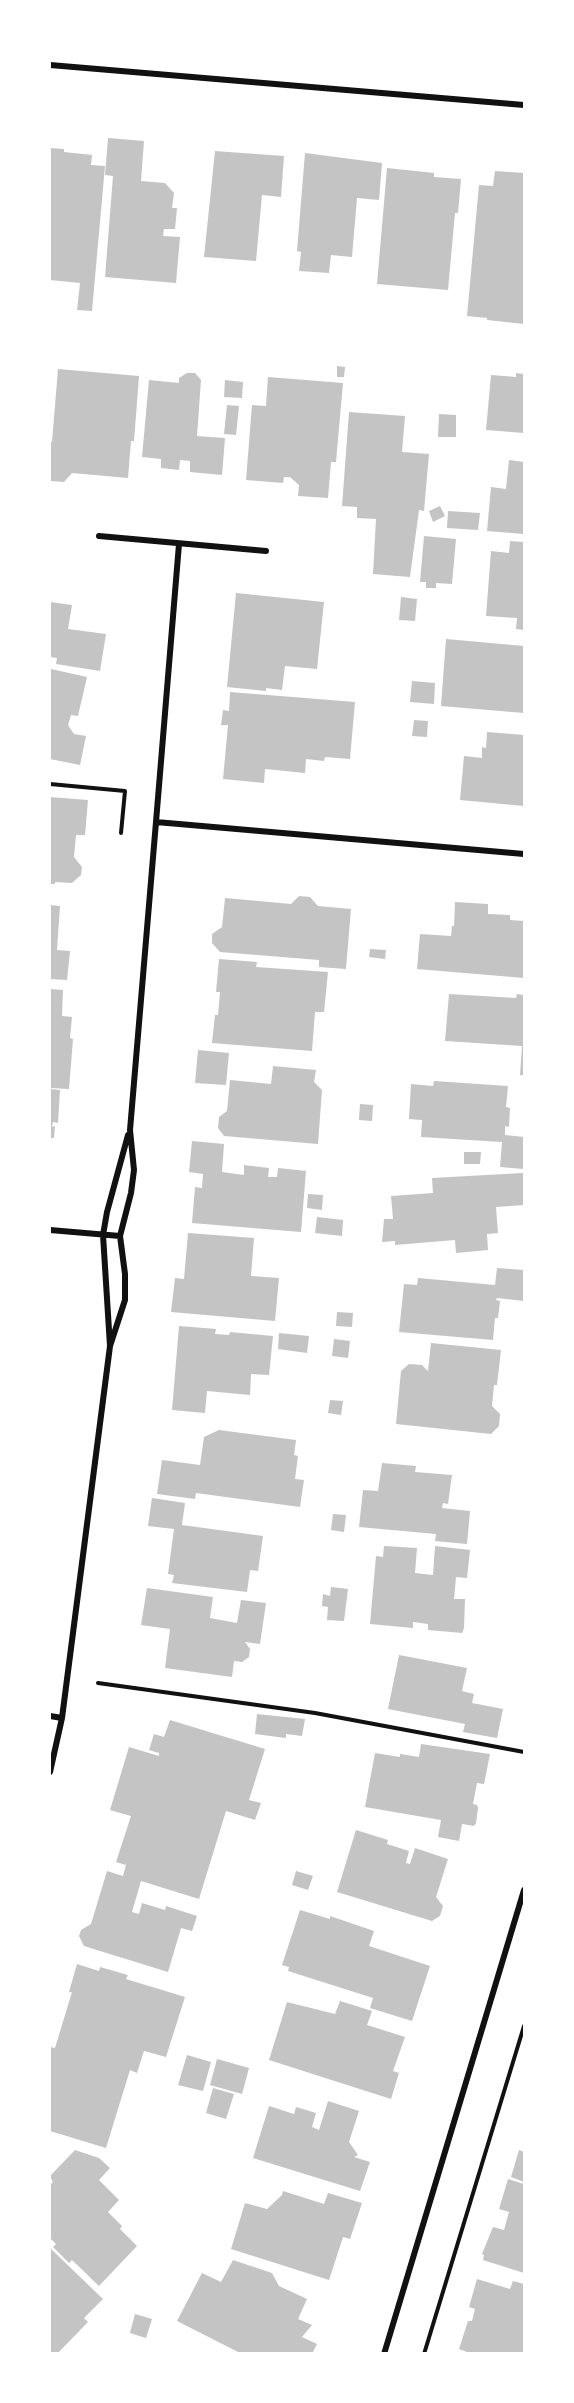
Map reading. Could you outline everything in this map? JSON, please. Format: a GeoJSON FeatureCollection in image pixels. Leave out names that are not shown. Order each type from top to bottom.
{"type":"FeatureCollection","features":[{"type":"Feature","properties":{"kind":"street"},"geometry":{"type":"LineString","coordinates":[[50,65],[525,105]]}},
{"type":"Feature","properties":{"kind":"street"},"geometry":{"type":"LineString","coordinates":[[99,536],[266,551]]}},
{"type":"Feature","properties":{"kind":"street"},"geometry":{"type":"LineString","coordinates":[[110,1346],[125,1299],[125,1274],[120,1236],[131,1194],[134,1170],[130,1130],[179,544]]}},
{"type":"Feature","properties":{"kind":"street"},"geometry":{"type":"LineString","coordinates":[[156,822],[525,854]]}},
{"type":"Feature","properties":{"kind":"street"},"geometry":{"type":"LineString","coordinates":[[50,1772],[62,1718],[110,1346],[107,1268],[103,1235],[107,1212],[130,1130]]}},
{"type":"Feature","properties":{"kind":"street"},"geometry":{"type":"LineString","coordinates":[[50,1230],[120,1236]]}},
{"type":"Feature","properties":{"kind":"street"},"geometry":{"type":"LineString","coordinates":[[50,1716],[62,1718]]}},
{"type":"Feature","properties":{"kind":"street"},"geometry":{"type":"LineString","coordinates":[[384,2354],[525,1890]]}},
{"type":"Feature","properties":{"kind":"path"},"geometry":{"type":"LineString","coordinates":[[50,784],[125,791],[121,833]]}},
{"type":"Feature","properties":{"kind":"path"},"geometry":{"type":"LineString","coordinates":[[98,1683],[315,1713],[525,1752]]}},
{"type":"Feature","properties":{"kind":"path"},"geometry":{"type":"LineString","coordinates":[[424,2354],[525,2026]]}},
{"type":"Feature","properties":{"kind":"building"},"geometry":{"type":"Polygon","coordinates":[[[108,138],[144,141],[141,181],[165,183],[174,193],[172,208],[177,208],[175,229],[164,229],[163,236],[180,237],[176,283],[105,277],[113,176],[105,175],[108,138]]]}},
{"type":"Feature","properties":{"kind":"building"},"geometry":{"type":"Polygon","coordinates":[[[50,148],[92,155],[91,165],[105,166],[92,311],[77,310],[80,283],[50,280],[50,148]]]}},
{"type":"Feature","properties":{"kind":"building"},"geometry":{"type":"Polygon","coordinates":[[[215,151],[284,156],[281,197],[262,195],[256,261],[204,257],[215,151]]]}},
{"type":"Feature","properties":{"kind":"building"},"geometry":{"type":"Polygon","coordinates":[[[305,153],[382,163],[379,200],[357,198],[352,257],[331,255],[329,273],[299,271],[301,252],[297,251],[305,153]]]}},
{"type":"Feature","properties":{"kind":"building"},"geometry":{"type":"Polygon","coordinates":[[[387,168],[434,173],[434,177],[461,179],[458,213],[455,213],[448,290],[377,284],[387,168]]]}},
{"type":"Feature","properties":{"kind":"building"},"geometry":{"type":"Polygon","coordinates":[[[495,171],[524,173],[524,324],[467,316],[479,185],[493,186],[495,171]]]}},
{"type":"Feature","properties":{"kind":"building"},"geometry":{"type":"Polygon","coordinates":[[[337,366],[345,367],[344,377],[337,377],[337,366]]]}},
{"type":"Feature","properties":{"kind":"building"},"geometry":{"type":"Polygon","coordinates":[[[58,369],[139,376],[134,441],[131,441],[128,478],[72,473],[64,482],[51,481],[50,441],[52,442],[58,369]]]}},
{"type":"Feature","properties":{"kind":"building"},"geometry":{"type":"Polygon","coordinates":[[[187,373],[195,373],[201,380],[197,436],[225,438],[222,475],[190,472],[190,461],[180,460],[179,470],[161,468],[161,459],[142,457],[149,380],[179,383],[179,378],[187,373]]]}},
{"type":"Feature","properties":{"kind":"building"},"geometry":{"type":"Polygon","coordinates":[[[516,373],[524,374],[524,433],[486,430],[491,375],[516,377],[516,373]]]}},
{"type":"Feature","properties":{"kind":"building"},"geometry":{"type":"Polygon","coordinates":[[[268,377],[343,383],[336,462],[331,462],[328,498],[298,496],[299,485],[290,477],[284,477],[283,483],[246,480],[252,405],[266,406],[268,377]]]}},
{"type":"Feature","properties":{"kind":"building"},"geometry":{"type":"Polygon","coordinates":[[[225,380],[243,382],[242,398],[224,397],[225,380]]]}},
{"type":"Feature","properties":{"kind":"building"},"geometry":{"type":"Polygon","coordinates":[[[227,405],[239,406],[236,435],[224,434],[227,405]]]}},
{"type":"Feature","properties":{"kind":"building"},"geometry":{"type":"Polygon","coordinates":[[[349,412],[405,416],[402,452],[429,454],[424,511],[419,510],[410,577],[373,574],[376,519],[357,518],[357,507],[342,506],[349,412]]]}},
{"type":"Feature","properties":{"kind":"building"},"geometry":{"type":"Polygon","coordinates":[[[439,414],[456,415],[456,437],[438,437],[439,414]]]}},
{"type":"Feature","properties":{"kind":"building"},"geometry":{"type":"Polygon","coordinates":[[[509,460],[524,462],[524,534],[487,531],[491,487],[506,489],[509,460]]]}},
{"type":"Feature","properties":{"kind":"building"},"geometry":{"type":"Polygon","coordinates":[[[440,506],[445,516],[433,522],[429,511],[440,506]]]}},
{"type":"Feature","properties":{"kind":"building"},"geometry":{"type":"Polygon","coordinates":[[[448,511],[480,513],[478,530],[447,528],[448,511]]]}},
{"type":"Feature","properties":{"kind":"building"},"geometry":{"type":"Polygon","coordinates":[[[424,536],[456,539],[452,584],[436,583],[436,588],[426,588],[426,582],[420,582],[424,536]]]}},
{"type":"Feature","properties":{"kind":"building"},"geometry":{"type":"Polygon","coordinates":[[[510,541],[524,542],[524,630],[516,629],[517,618],[486,616],[491,551],[509,553],[510,541]]]}},
{"type":"Feature","properties":{"kind":"building"},"geometry":{"type":"Polygon","coordinates":[[[236,593],[324,602],[317,669],[285,666],[282,690],[266,688],[266,691],[227,687],[236,593]]]}},
{"type":"Feature","properties":{"kind":"building"},"geometry":{"type":"Polygon","coordinates":[[[401,597],[417,599],[415,621],[399,620],[401,597]]]}},
{"type":"Feature","properties":{"kind":"building"},"geometry":{"type":"Polygon","coordinates":[[[50,602],[72,605],[68,629],[106,634],[100,671],[56,664],[57,658],[50,657],[50,602]]]}},
{"type":"Feature","properties":{"kind":"building"},"geometry":{"type":"Polygon","coordinates":[[[446,639],[524,646],[524,713],[441,706],[446,639]]]}},
{"type":"Feature","properties":{"kind":"building"},"geometry":{"type":"Polygon","coordinates":[[[51,669],[87,677],[78,716],[71,715],[68,725],[74,734],[86,736],[80,765],[50,759],[51,669]]]}},
{"type":"Feature","properties":{"kind":"building"},"geometry":{"type":"Polygon","coordinates":[[[412,681],[435,683],[434,704],[410,702],[412,681]]]}},
{"type":"Feature","properties":{"kind":"building"},"geometry":{"type":"Polygon","coordinates":[[[230,692],[355,702],[350,759],[325,757],[324,761],[306,759],[305,773],[265,769],[264,783],[223,779],[228,725],[221,725],[223,710],[229,711],[230,692]]]}},
{"type":"Feature","properties":{"kind":"building"},"geometry":{"type":"Polygon","coordinates":[[[414,720],[428,721],[427,737],[412,736],[414,720]]]}},
{"type":"Feature","properties":{"kind":"building"},"geometry":{"type":"Polygon","coordinates":[[[487,732],[524,735],[524,806],[460,800],[464,756],[482,758],[482,747],[486,748],[487,732]]]}},
{"type":"Feature","properties":{"kind":"building"},"geometry":{"type":"Polygon","coordinates":[[[50,797],[88,800],[85,835],[76,835],[74,857],[82,867],[81,875],[72,883],[50,884],[50,797]]]}},
{"type":"Feature","properties":{"kind":"building"},"geometry":{"type":"Polygon","coordinates":[[[299,896],[310,897],[318,906],[351,909],[346,969],[319,967],[319,960],[220,952],[212,943],[212,934],[222,927],[225,898],[291,904],[299,896]]]}},
{"type":"Feature","properties":{"kind":"building"},"geometry":{"type":"Polygon","coordinates":[[[455,902],[488,904],[488,914],[510,915],[510,920],[524,921],[524,978],[417,969],[420,934],[451,936],[452,926],[454,926],[455,902]]]}},
{"type":"Feature","properties":{"kind":"building"},"geometry":{"type":"Polygon","coordinates":[[[50,905],[60,906],[57,950],[70,951],[67,980],[50,979],[50,905]]]}},
{"type":"Feature","properties":{"kind":"building"},"geometry":{"type":"Polygon","coordinates":[[[370,949],[386,950],[385,959],[369,957],[370,949]]]}},
{"type":"Feature","properties":{"kind":"building"},"geometry":{"type":"Polygon","coordinates":[[[219,959],[257,962],[256,967],[328,972],[324,1012],[315,1012],[312,1051],[212,1043],[220,992],[216,992],[219,959]]]}},
{"type":"Feature","properties":{"kind":"building"},"geometry":{"type":"Polygon","coordinates":[[[50,989],[63,990],[62,1016],[72,1017],[70,1038],[73,1039],[69,1089],[50,1088],[50,989]]]}},
{"type":"Feature","properties":{"kind":"building"},"geometry":{"type":"Polygon","coordinates":[[[449,994],[516,998],[517,994],[524,995],[524,1075],[520,1075],[522,1046],[445,1041],[449,994]]]}},
{"type":"Feature","properties":{"kind":"building"},"geometry":{"type":"Polygon","coordinates":[[[198,1050],[229,1053],[226,1085],[195,1083],[198,1050]]]}},
{"type":"Feature","properties":{"kind":"building"},"geometry":{"type":"Polygon","coordinates":[[[273,1066],[316,1070],[314,1082],[322,1090],[318,1144],[224,1136],[218,1128],[219,1117],[227,1111],[230,1080],[271,1084],[273,1066]]]}},
{"type":"Feature","properties":{"kind":"building"},"geometry":{"type":"Polygon","coordinates":[[[434,1081],[508,1086],[506,1107],[510,1108],[509,1127],[505,1126],[505,1135],[524,1137],[524,1169],[500,1167],[502,1142],[421,1137],[422,1120],[409,1119],[411,1084],[433,1086],[434,1081]]]}},
{"type":"Feature","properties":{"kind":"building"},"geometry":{"type":"Polygon","coordinates":[[[50,1089],[60,1090],[58,1123],[53,1122],[52,1127],[55,1126],[54,1138],[50,1138],[50,1089]]]}},
{"type":"Feature","properties":{"kind":"building"},"geometry":{"type":"Polygon","coordinates":[[[360,1104],[373,1105],[372,1121],[359,1120],[360,1104]]]}},
{"type":"Feature","properties":{"kind":"building"},"geometry":{"type":"Polygon","coordinates":[[[192,1141],[224,1144],[222,1172],[244,1175],[244,1165],[269,1168],[268,1177],[277,1177],[278,1168],[306,1171],[301,1232],[192,1223],[195,1187],[202,1188],[203,1174],[189,1172],[192,1141]]]}},
{"type":"Feature","properties":{"kind":"building"},"geometry":{"type":"Polygon","coordinates":[[[464,1152],[481,1152],[480,1164],[464,1164],[464,1152]]]}},
{"type":"Feature","properties":{"kind":"building"},"geometry":{"type":"Polygon","coordinates":[[[523,1173],[524,1205],[496,1207],[498,1233],[487,1234],[488,1250],[456,1253],[455,1240],[395,1245],[395,1241],[382,1242],[384,1219],[393,1219],[391,1196],[433,1193],[432,1178],[523,1173]]]}},
{"type":"Feature","properties":{"kind":"building"},"geometry":{"type":"Polygon","coordinates":[[[308,1194],[323,1195],[322,1210],[307,1208],[308,1194]]]}},
{"type":"Feature","properties":{"kind":"building"},"geometry":{"type":"Polygon","coordinates":[[[317,1217],[343,1220],[342,1236],[315,1233],[317,1217]]]}},
{"type":"Feature","properties":{"kind":"building"},"geometry":{"type":"Polygon","coordinates":[[[188,1233],[254,1238],[251,1276],[279,1278],[275,1321],[171,1312],[175,1278],[184,1279],[188,1233]]]}},
{"type":"Feature","properties":{"kind":"building"},"geometry":{"type":"Polygon","coordinates":[[[497,1268],[524,1270],[524,1301],[497,1298],[496,1300],[500,1301],[498,1318],[495,1318],[493,1340],[399,1332],[404,1284],[417,1285],[418,1278],[495,1285],[497,1268]]]}},
{"type":"Feature","properties":{"kind":"building"},"geometry":{"type":"Polygon","coordinates":[[[337,1312],[353,1313],[352,1327],[336,1326],[337,1312]]]}},
{"type":"Feature","properties":{"kind":"building"},"geometry":{"type":"Polygon","coordinates":[[[179,1326],[216,1329],[215,1334],[229,1335],[230,1332],[273,1336],[269,1375],[251,1374],[250,1395],[207,1391],[205,1413],[172,1410],[179,1326]]]}},
{"type":"Feature","properties":{"kind":"building"},"geometry":{"type":"Polygon","coordinates":[[[279,1333],[309,1336],[307,1353],[278,1349],[279,1333]]]}},
{"type":"Feature","properties":{"kind":"building"},"geometry":{"type":"Polygon","coordinates":[[[334,1339],[350,1341],[348,1358],[332,1356],[334,1339]]]}},
{"type":"Feature","properties":{"kind":"building"},"geometry":{"type":"Polygon","coordinates":[[[431,1343],[501,1350],[492,1406],[500,1414],[499,1426],[491,1434],[396,1424],[401,1371],[409,1364],[422,1365],[428,1371],[431,1343]]]}},
{"type":"Feature","properties":{"kind":"building"},"geometry":{"type":"Polygon","coordinates":[[[330,1400],[343,1401],[341,1415],[328,1413],[330,1400]]]}},
{"type":"Feature","properties":{"kind":"building"},"geometry":{"type":"Polygon","coordinates":[[[219,1430],[296,1440],[294,1455],[298,1456],[295,1479],[304,1480],[300,1507],[196,1493],[195,1499],[157,1494],[162,1460],[200,1465],[204,1437],[219,1430]]]}},
{"type":"Feature","properties":{"kind":"building"},"geometry":{"type":"Polygon","coordinates":[[[382,1463],[416,1466],[415,1472],[452,1475],[448,1504],[443,1503],[442,1508],[470,1511],[467,1544],[435,1541],[436,1534],[359,1527],[363,1490],[378,1491],[382,1463]]]}},
{"type":"Feature","properties":{"kind":"building"},"geometry":{"type":"Polygon","coordinates":[[[152,1498],[185,1503],[182,1525],[263,1536],[258,1571],[250,1570],[247,1592],[172,1583],[174,1575],[168,1574],[174,1529],[148,1526],[152,1498]]]}},
{"type":"Feature","properties":{"kind":"building"},"geometry":{"type":"Polygon","coordinates":[[[333,1514],[346,1515],[344,1532],[331,1530],[333,1514]]]}},
{"type":"Feature","properties":{"kind":"building"},"geometry":{"type":"Polygon","coordinates":[[[384,1546],[417,1548],[415,1573],[433,1575],[435,1546],[470,1550],[467,1578],[456,1577],[454,1599],[465,1599],[462,1633],[428,1630],[428,1624],[413,1622],[413,1628],[370,1624],[376,1556],[383,1557],[384,1546]]]}},
{"type":"Feature","properties":{"kind":"building"},"geometry":{"type":"Polygon","coordinates":[[[331,1587],[348,1589],[344,1621],[327,1620],[328,1607],[322,1606],[323,1594],[330,1596],[331,1587]]]}},
{"type":"Feature","properties":{"kind":"building"},"geometry":{"type":"Polygon","coordinates":[[[147,1588],[213,1597],[210,1618],[237,1623],[241,1600],[266,1603],[260,1644],[245,1642],[250,1649],[249,1657],[242,1662],[234,1661],[232,1677],[165,1668],[170,1629],[141,1625],[147,1588]]]}},
{"type":"Feature","properties":{"kind":"building"},"geometry":{"type":"Polygon","coordinates":[[[399,1655],[467,1668],[462,1691],[474,1694],[472,1703],[503,1709],[497,1738],[463,1732],[465,1724],[388,1709],[399,1655]]]}},
{"type":"Feature","properties":{"kind":"building"},"geometry":{"type":"Polygon","coordinates":[[[257,1714],[305,1719],[302,1736],[286,1734],[286,1738],[255,1734],[257,1714]]]}},
{"type":"Feature","properties":{"kind":"building"},"geometry":{"type":"Polygon","coordinates":[[[170,1720],[265,1749],[249,1800],[261,1803],[255,1820],[226,1811],[199,1899],[141,1881],[132,1912],[139,1914],[142,1903],[165,1910],[166,1906],[197,1916],[192,1931],[181,1928],[168,1972],[84,1946],[79,1936],[81,1930],[91,1924],[107,1871],[123,1876],[126,1865],[116,1862],[131,1816],[110,1810],[129,1747],[159,1756],[159,1753],[149,1750],[154,1734],[164,1737],[170,1720]]]}},
{"type":"Feature","properties":{"kind":"building"},"geometry":{"type":"Polygon","coordinates":[[[421,1744],[490,1754],[484,1784],[477,1783],[473,1804],[478,1808],[476,1823],[474,1826],[462,1824],[459,1841],[438,1837],[441,1820],[365,1807],[375,1753],[419,1757],[421,1744]]]}},
{"type":"Feature","properties":{"kind":"building"},"geometry":{"type":"Polygon","coordinates":[[[356,1830],[388,1840],[387,1844],[409,1851],[406,1863],[410,1864],[415,1848],[448,1859],[436,1897],[443,1906],[440,1916],[432,1921],[337,1892],[356,1830]]]}},
{"type":"Feature","properties":{"kind":"building"},"geometry":{"type":"Polygon","coordinates":[[[296,1871],[313,1876],[308,1890],[292,1885],[296,1871]]]}},
{"type":"Feature","properties":{"kind":"building"},"geometry":{"type":"Polygon","coordinates":[[[300,1910],[330,1919],[330,1916],[374,1931],[369,1946],[430,1966],[412,2021],[370,2008],[373,1998],[288,1971],[289,1967],[282,1965],[300,1910]]]}},
{"type":"Feature","properties":{"kind":"building"},"geometry":{"type":"Polygon","coordinates":[[[77,1964],[99,1971],[100,1967],[128,1975],[126,1979],[185,1997],[166,2057],[144,2051],[137,2073],[130,2070],[106,2148],[50,2131],[50,2047],[55,2048],[72,1992],[69,1992],[77,1964]]]}},
{"type":"Feature","properties":{"kind":"building"},"geometry":{"type":"Polygon","coordinates":[[[340,2001],[372,2011],[367,2025],[405,2037],[393,2071],[399,2073],[391,2099],[269,2060],[287,2002],[335,2014],[340,2001]]]}},
{"type":"Feature","properties":{"kind":"building"},"geometry":{"type":"Polygon","coordinates":[[[187,2055],[211,2062],[203,2091],[178,2085],[187,2055]]]}},
{"type":"Feature","properties":{"kind":"building"},"geometry":{"type":"Polygon","coordinates":[[[217,2059],[249,2068],[242,2094],[210,2085],[217,2059]]]}},
{"type":"Feature","properties":{"kind":"building"},"geometry":{"type":"Polygon","coordinates":[[[213,2088],[234,2094],[226,2119],[206,2113],[213,2088]]]}},
{"type":"Feature","properties":{"kind":"building"},"geometry":{"type":"Polygon","coordinates":[[[328,2101],[359,2111],[349,2142],[358,2155],[354,2157],[370,2162],[360,2191],[253,2158],[269,2106],[294,2114],[296,2107],[316,2113],[312,2127],[319,2130],[328,2101]]]}},
{"type":"Feature","properties":{"kind":"building"},"geometry":{"type":"Polygon","coordinates":[[[75,2150],[99,2158],[110,2168],[99,2180],[119,2200],[108,2212],[122,2226],[120,2229],[137,2246],[99,2286],[72,2260],[69,2263],[53,2247],[56,2244],[50,2238],[50,2185],[53,2182],[50,2176],[75,2150]]]}},
{"type":"Feature","properties":{"kind":"building"},"geometry":{"type":"Polygon","coordinates":[[[519,2150],[524,2152],[524,2182],[511,2177],[519,2150]]]}},
{"type":"Feature","properties":{"kind":"building"},"geometry":{"type":"Polygon","coordinates":[[[508,2179],[524,2184],[524,2273],[483,2260],[484,2255],[482,2254],[493,2227],[504,2230],[509,2212],[499,2209],[508,2179]]]}},
{"type":"Feature","properties":{"kind":"building"},"geometry":{"type":"Polygon","coordinates":[[[283,2191],[324,2204],[328,2193],[362,2203],[350,2239],[343,2237],[329,2280],[231,2249],[245,2203],[267,2209],[282,2195],[283,2191]]]}},
{"type":"Feature","properties":{"kind":"building"},"geometry":{"type":"Polygon","coordinates":[[[50,2248],[103,2299],[84,2318],[88,2322],[57,2354],[50,2354],[50,2248]]]}},
{"type":"Feature","properties":{"kind":"building"},"geometry":{"type":"Polygon","coordinates":[[[233,2260],[272,2273],[279,2286],[307,2299],[298,2319],[312,2325],[302,2337],[317,2344],[312,2354],[242,2354],[177,2321],[202,2273],[221,2282],[233,2260]]]}},
{"type":"Feature","properties":{"kind":"building"},"geometry":{"type":"Polygon","coordinates":[[[477,2279],[510,2289],[513,2281],[524,2284],[524,2354],[472,2354],[459,2349],[468,2321],[472,2321],[475,2309],[469,2307],[477,2279]]]}},
{"type":"Feature","properties":{"kind":"building"},"geometry":{"type":"Polygon","coordinates":[[[135,2314],[152,2319],[146,2338],[130,2333],[135,2314]]]}}]}
